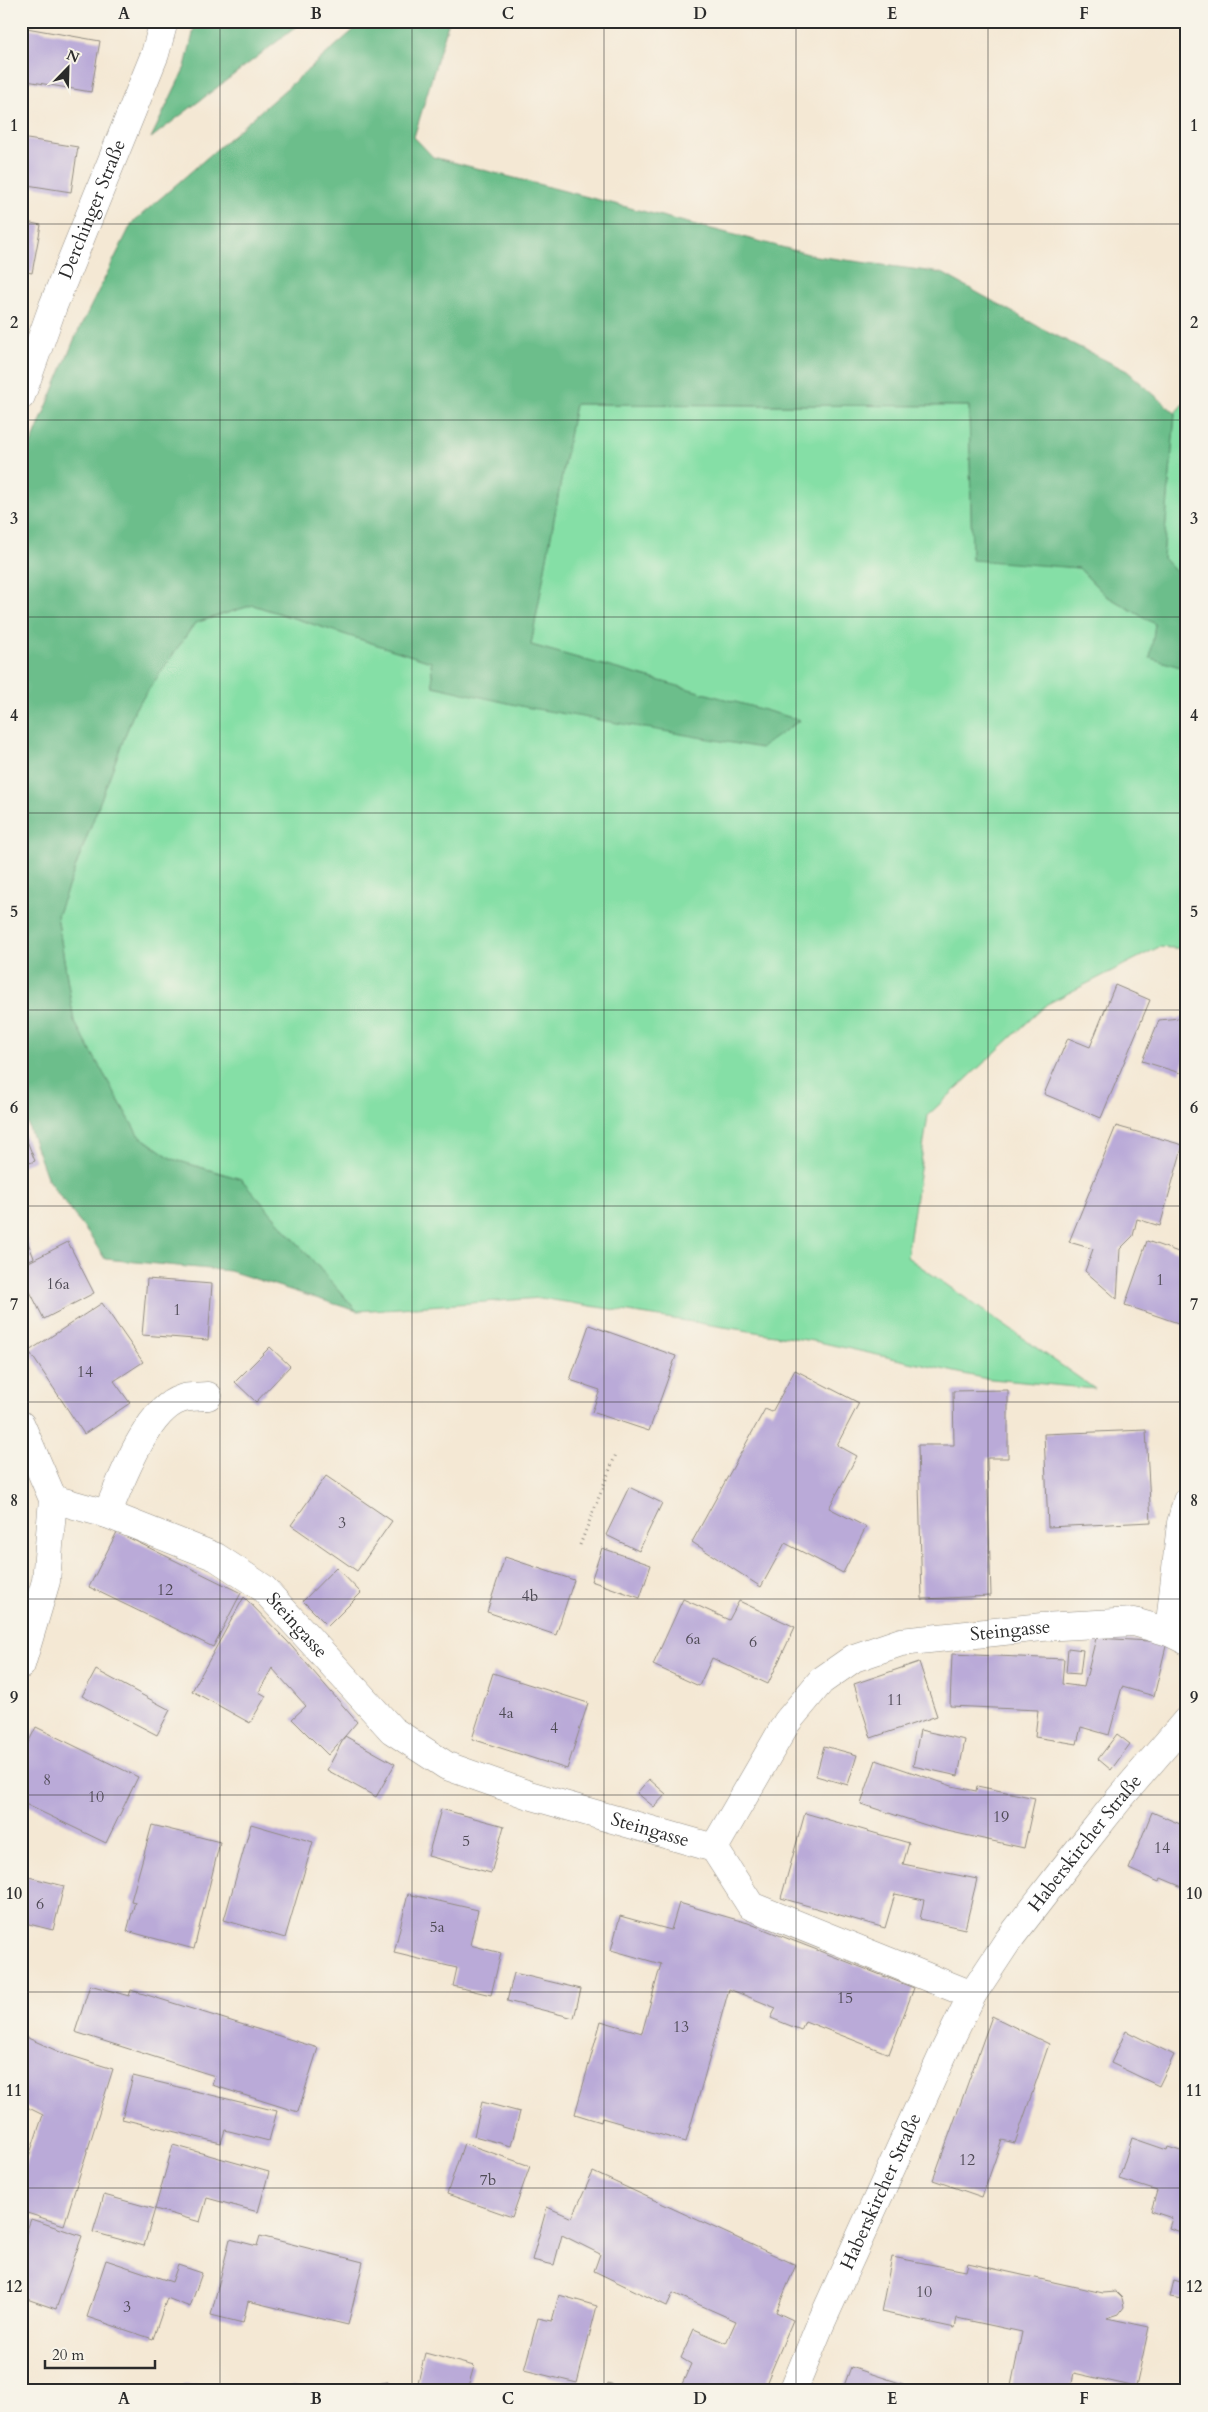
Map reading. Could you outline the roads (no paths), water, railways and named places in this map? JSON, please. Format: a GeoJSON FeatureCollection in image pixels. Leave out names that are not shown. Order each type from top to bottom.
{"type":"FeatureCollection","features":[{"type":"Feature","properties":{"kind":"street","name":"Derchinger Straße"},"geometry":{"type":"LineString","coordinates":[[21,396],[53,306],[155,54],[164,21]]}},
{"type":"Feature","properties":{"kind":"street"},"geometry":{"type":"LineString","coordinates":[[107,1514],[134,1452],[158,1414],[181,1399],[208,1396]]}},
{"type":"Feature","properties":{"kind":"street"},"geometry":{"type":"LineString","coordinates":[[21,1425],[53,1499],[46,1581],[21,1665]]}},
{"type":"Feature","properties":{"kind":"street","name":"Steingasse"},"geometry":{"type":"LineString","coordinates":[[53,1499],[107,1514],[216,1557],[263,1588],[392,1730],[447,1766],[529,1795],[714,1848],[787,1722],[821,1681],[854,1658],[901,1642],[1042,1627],[1134,1622],[1178,1636]]}},
{"type":"Feature","properties":{"kind":"street"},"geometry":{"type":"LineString","coordinates":[[1178,1636],[1182,1524],[1187,1501]]}},
{"type":"Feature","properties":{"kind":"street","name":"Haberskircher Straße"},"geometry":{"type":"LineString","coordinates":[[793,2391],[820,2325],[935,2070],[972,1995],[1007,1942],[1069,1862],[1119,1799],[1187,1720]]}},
{"type":"Feature","properties":{"kind":"street"},"geometry":{"type":"LineString","coordinates":[[714,1848],[752,1906],[972,1995]]}}]}
